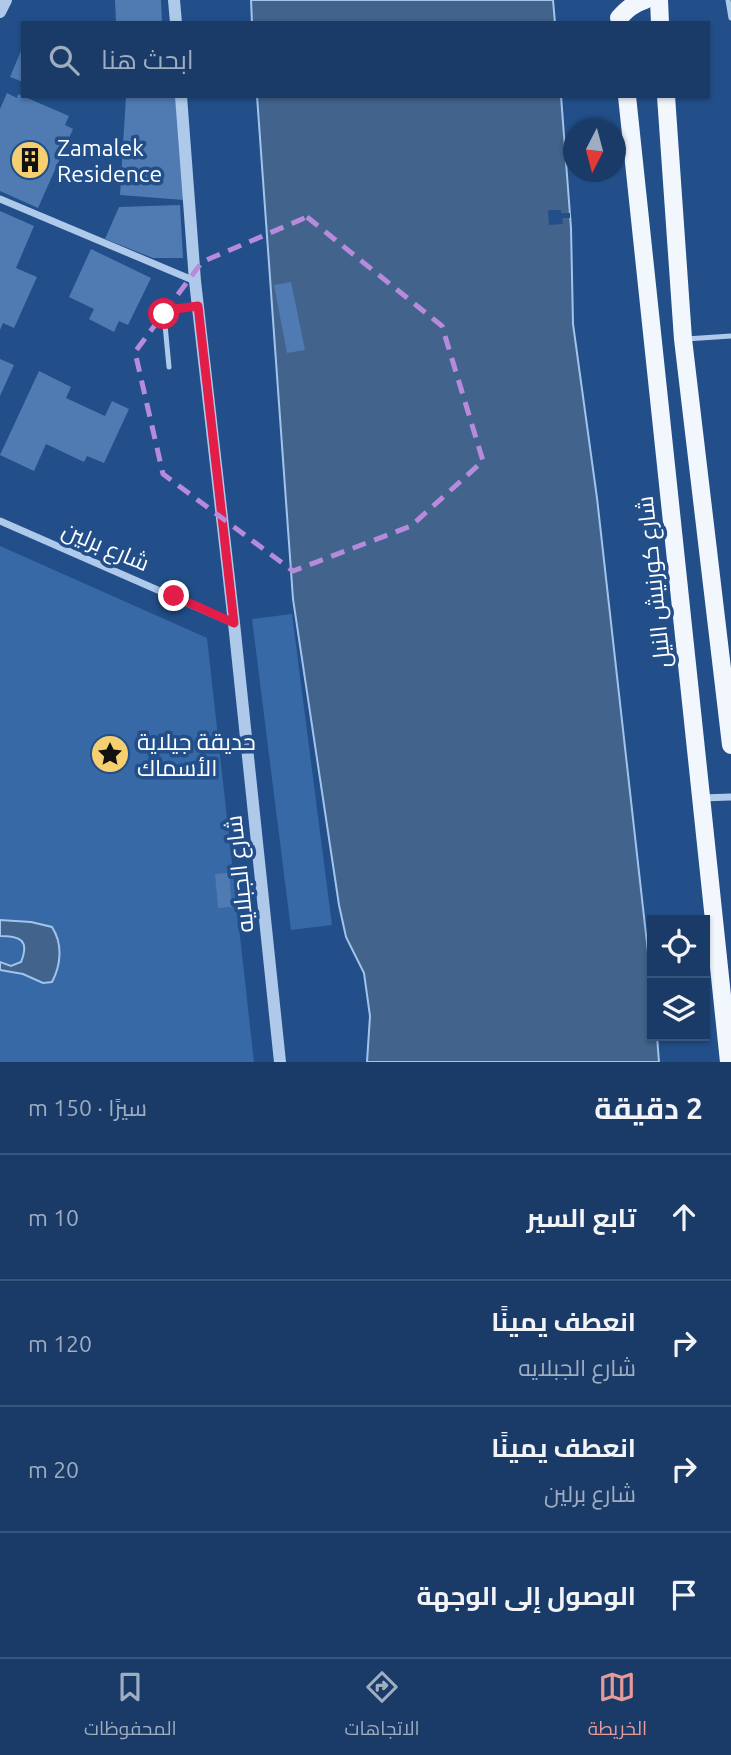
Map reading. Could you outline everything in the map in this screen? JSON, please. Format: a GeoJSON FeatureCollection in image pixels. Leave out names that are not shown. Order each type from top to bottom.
{"type":"FeatureCollection","features":[{"type":"Feature","properties":{"kind":"main road"},"geometry":{"type":"LineString","coordinates":[[617,0],[619,21]]}},
{"type":"Feature","properties":{"kind":"main road"},"geometry":{"type":"LineString","coordinates":[[619,21],[626,9],[645,0]]}},
{"type":"Feature","properties":{"kind":"main road"},"geometry":{"type":"LineString","coordinates":[[659,0],[660,21]]}},
{"type":"Feature","properties":{"kind":"main road","name":"شارع كورنيش النيل"},"geometry":{"type":"LineString","coordinates":[[627,98],[729,1062]]}},
{"type":"Feature","properties":{"kind":"main road"},"geometry":{"type":"LineString","coordinates":[[666,98],[683,339],[731,745]]}},
{"type":"Feature","properties":{"kind":"street"},"geometry":{"type":"LineString","coordinates":[[0,12],[6,0]]}},
{"type":"Feature","properties":{"kind":"street"},"geometry":{"type":"LineString","coordinates":[[174,0],[176,21]]}},
{"type":"Feature","properties":{"kind":"street","name":"شارع الجبلايه"},"geometry":{"type":"LineString","coordinates":[[181,98],[195,281],[280,1062]]}},
{"type":"Feature","properties":{"kind":"street"},"geometry":{"type":"LineString","coordinates":[[0,199],[195,281]]}},
{"type":"Feature","properties":{"kind":"street","name":"شارع برلين"},"geometry":{"type":"LineString","coordinates":[[0,521],[234,623]]}},
{"type":"Feature","properties":{"kind":"street"},"geometry":{"type":"LineString","coordinates":[[700,798],[731,797]]}},
{"type":"Feature","properties":{"kind":"lane"},"geometry":{"type":"LineString","coordinates":[[728,0],[731,18]]}},
{"type":"Feature","properties":{"kind":"lane"},"geometry":{"type":"LineString","coordinates":[[169,367],[164,314],[168,310],[198,306]]}},
{"type":"Feature","properties":{"kind":"lane"},"geometry":{"type":"LineString","coordinates":[[683,339],[731,336]]}},
{"type":"Feature","properties":{"kind":"highlighted area"},"geometry":{"type":"Polygon","coordinates":[[[307,217],[442,326],[483,461],[411,526],[293,571],[163,474],[135,352],[202,262],[307,217]]]}},
{"type":"Feature","properties":{"kind":"shaded area"},"geometry":{"type":"Polygon","coordinates":[[[251,0],[553,0],[555,21],[252,21],[251,0]]]}},
{"type":"Feature","properties":{"kind":"shaded area"},"geometry":{"type":"Polygon","coordinates":[[[257,98],[561,98],[563,182],[568,182],[571,228],[573,324],[597,498],[647,943],[647,1041],[657,1041],[659,1062],[367,1062],[370,1016],[364,973],[346,937],[293,599],[257,98]]]}},
{"type":"Feature","properties":{"kind":"shaded area","name":"حديقة جيلاية الأسماك"},"geometry":{"type":"Polygon","coordinates":[[[0,546],[207,638],[254,1062],[0,1062],[0,546]]]}},
{"type":"Feature","properties":{"kind":"shaded area"},"geometry":{"type":"Polygon","coordinates":[[[292,614],[332,925],[291,930],[252,619],[292,614]]]}},
{"type":"Feature","properties":{"kind":"shaded area"},"geometry":{"type":"Polygon","coordinates":[[[0,920],[31,922],[52,927],[60,954],[52,982],[43,983],[23,974],[0,970],[0,962],[11,966],[21,962],[24,944],[18,938],[0,936],[0,920]]]}},
{"type":"Feature","properties":{"kind":"pier"},"geometry":{"type":"Polygon","coordinates":[[[548,210],[570,213],[570,218],[562,218],[563,224],[549,225],[548,210]]]}},
{"type":"Feature","properties":{"kind":"building"},"geometry":{"type":"Polygon","coordinates":[[[115,0],[161,0],[162,21],[116,21],[115,0]]]}},
{"type":"Feature","properties":{"kind":"building"},"geometry":{"type":"Polygon","coordinates":[[[21,51],[21,81],[10,77],[21,51]]]}},
{"type":"Feature","properties":{"kind":"building","name":"Zamalek Residence"},"geometry":{"type":"Polygon","coordinates":[[[7,93],[17,98],[18,94],[21,98],[27,98],[69,116],[65,125],[73,129],[38,208],[0,191],[0,109],[7,93]]]}},
{"type":"Feature","properties":{"kind":"building"},"geometry":{"type":"Polygon","coordinates":[[[126,98],[180,98],[184,200],[120,195],[126,98]]]}},
{"type":"Feature","properties":{"kind":"building"},"geometry":{"type":"Polygon","coordinates":[[[180,205],[183,258],[153,258],[105,239],[119,207],[180,205]]]}},
{"type":"Feature","properties":{"kind":"building"},"geometry":{"type":"Polygon","coordinates":[[[0,211],[34,226],[16,268],[37,277],[14,328],[3,323],[0,330],[0,211]]]}},
{"type":"Feature","properties":{"kind":"building"},"geometry":{"type":"Polygon","coordinates":[[[91,249],[151,278],[128,325],[119,321],[114,332],[89,319],[94,309],[69,297],[91,249]]]}},
{"type":"Feature","properties":{"kind":"building"},"geometry":{"type":"Polygon","coordinates":[[[291,282],[305,350],[287,353],[274,285],[291,282]]]}},
{"type":"Feature","properties":{"kind":"building"},"geometry":{"type":"Polygon","coordinates":[[[0,359],[14,365],[0,396],[0,359]]]}},
{"type":"Feature","properties":{"kind":"building"},"geometry":{"type":"Polygon","coordinates":[[[39,371],[71,387],[66,398],[105,416],[112,401],[129,409],[104,463],[87,456],[84,462],[46,444],[34,471],[0,455],[39,371]]]}},
{"type":"Feature","properties":{"kind":"building"},"geometry":{"type":"Polygon","coordinates":[[[229,873],[232,907],[218,908],[215,874],[229,873]]]}},
{"type":"Feature","properties":{"kind":"place","name":"Zamalek Residence"},"geometry":{"type":"Point","coordinates":[30,160]}},
{"type":"Feature","properties":{"kind":"place","name":"حديقة جيلاية الأسماك"},"geometry":{"type":"Point","coordinates":[110,754]}},
{"type":"Feature","properties":{"kind":"route"},"geometry":{"type":"LineString","coordinates":[[164,314],[168,310],[198,306],[234,623],[174,596]]}}]}
